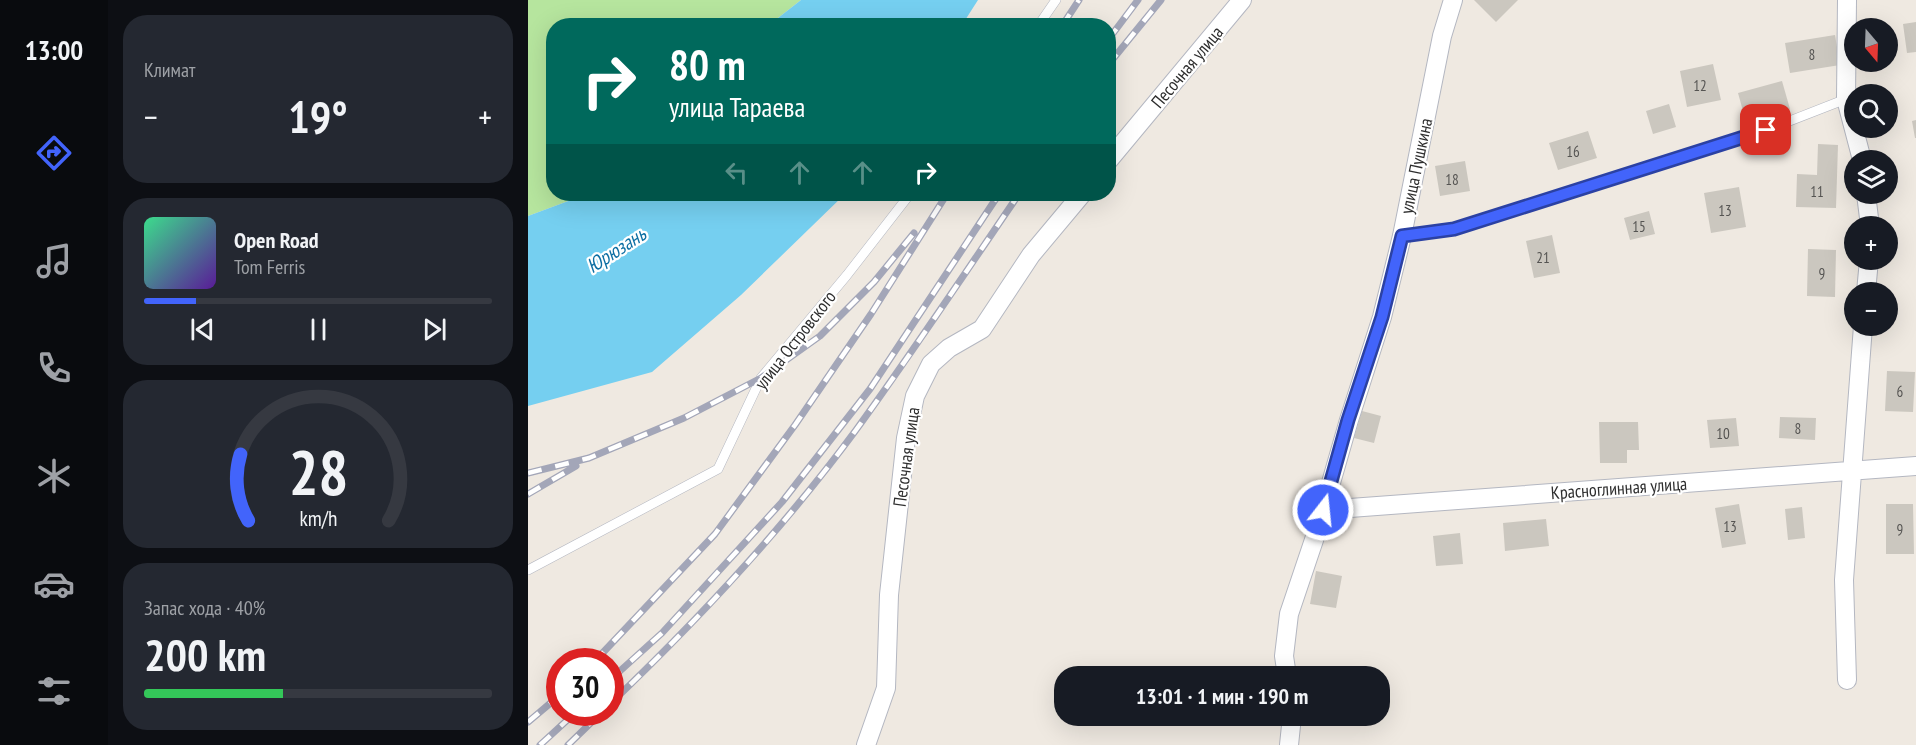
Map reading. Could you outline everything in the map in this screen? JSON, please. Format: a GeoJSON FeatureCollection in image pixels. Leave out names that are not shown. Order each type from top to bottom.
{"type":"FeatureCollection","features":[{"type":"Feature","properties":{"kind":"street","name":"Песочная улица"},"geometry":{"type":"LineString","coordinates":[[1116,151],[1242,0]]}},
{"type":"Feature","properties":{"kind":"street","name":"улица Пушкина"},"geometry":{"type":"LineString","coordinates":[[1286,666],[1284,656],[1289,614],[1382,317],[1402,236],[1442,36],[1453,0]]}},
{"type":"Feature","properties":{"kind":"street"},"geometry":{"type":"LineString","coordinates":[[1846,84],[1847,0]]}},
{"type":"Feature","properties":{"kind":"street","name":"Песочная улица"},"geometry":{"type":"LineString","coordinates":[[867,745],[886,688],[889,595],[906,438],[915,396],[931,364],[949,348],[982,329],[1031,255],[1076,201]]}},
{"type":"Feature","properties":{"kind":"street"},"geometry":{"type":"LineString","coordinates":[[1848,680],[1844,580],[1862,336]]}},
{"type":"Feature","properties":{"kind":"street","name":"Красноглинная улица"},"geometry":{"type":"LineString","coordinates":[[1323,510],[1916,466]]}},
{"type":"Feature","properties":{"kind":"street"},"geometry":{"type":"LineString","coordinates":[[1289,745],[1291,726]]}},
{"type":"Feature","properties":{"kind":"lane"},"geometry":{"type":"LineString","coordinates":[[1044,18],[1056,0]]}},
{"type":"Feature","properties":{"kind":"lane"},"geometry":{"type":"LineString","coordinates":[[1402,236],[1454,229],[1477,222],[1746,138],[1844,100]]}},
{"type":"Feature","properties":{"kind":"lane","name":"улица Островского"},"geometry":{"type":"LineString","coordinates":[[528,570],[718,469],[761,378],[847,275],[905,201]]}},
{"type":"Feature","properties":{"kind":"green space"},"geometry":{"type":"Polygon","coordinates":[[[528,0],[801,0],[778,18],[546,18],[546,201],[568,201],[528,216],[528,0]]]}},
{"type":"Feature","properties":{"kind":"water"},"geometry":{"type":"Polygon","coordinates":[[[801,0],[978,0],[966,18],[778,18],[801,0]]]}},
{"type":"Feature","properties":{"kind":"water","name":"Юрюзань"},"geometry":{"type":"Polygon","coordinates":[[[568,201],[838,201],[741,295],[652,372],[528,406],[528,216],[568,201]]]}},
{"type":"Feature","properties":{"kind":"building"},"geometry":{"type":"Polygon","coordinates":[[[1474,0],[1518,0],[1496,22],[1474,0]]]}},
{"type":"Feature","properties":{"kind":"building"},"geometry":{"type":"Polygon","coordinates":[[[1916,22],[1916,52],[1907,53],[1903,24],[1916,22]]]}},
{"type":"Feature","properties":{"kind":"building"},"geometry":{"type":"Polygon","coordinates":[[[1835,35],[1840,65],[1790,73],[1785,43],[1835,35]]]}},
{"type":"Feature","properties":{"kind":"building"},"geometry":{"type":"Polygon","coordinates":[[[1713,64],[1721,100],[1687,107],[1680,71],[1713,64]]]}},
{"type":"Feature","properties":{"kind":"building"},"geometry":{"type":"Polygon","coordinates":[[[1782,81],[1790,109],[1746,122],[1738,93],[1782,81]]]}},
{"type":"Feature","properties":{"kind":"building"},"geometry":{"type":"Polygon","coordinates":[[[1669,104],[1676,127],[1653,134],[1646,111],[1669,104]]]}},
{"type":"Feature","properties":{"kind":"building"},"geometry":{"type":"Polygon","coordinates":[[[1916,120],[1916,138],[1915,138],[1912,121],[1916,120]]]}},
{"type":"Feature","properties":{"kind":"building"},"geometry":{"type":"Polygon","coordinates":[[[1588,131],[1597,158],[1558,170],[1549,143],[1588,131]]]}},
{"type":"Feature","properties":{"kind":"building"},"geometry":{"type":"Polygon","coordinates":[[[1818,144],[1838,145],[1836,208],[1796,207],[1797,174],[1817,175],[1818,144]]]}},
{"type":"Feature","properties":{"kind":"building"},"geometry":{"type":"Polygon","coordinates":[[[1465,161],[1470,191],[1440,196],[1435,166],[1465,161]]]}},
{"type":"Feature","properties":{"kind":"building"},"geometry":{"type":"Polygon","coordinates":[[[1739,187],[1746,227],[1711,233],[1704,193],[1739,187]]]}},
{"type":"Feature","properties":{"kind":"building"},"geometry":{"type":"Polygon","coordinates":[[[1649,211],[1655,234],[1630,240],[1624,218],[1649,211]]]}},
{"type":"Feature","properties":{"kind":"building"},"geometry":{"type":"Polygon","coordinates":[[[1552,235],[1560,273],[1534,278],[1526,241],[1552,235]]]}},
{"type":"Feature","properties":{"kind":"building"},"geometry":{"type":"Polygon","coordinates":[[[1808,249],[1836,250],[1835,297],[1807,296],[1808,249]]]}},
{"type":"Feature","properties":{"kind":"building"},"geometry":{"type":"Polygon","coordinates":[[[1887,371],[1915,372],[1913,412],[1885,411],[1887,371]]]}},
{"type":"Feature","properties":{"kind":"building"},"geometry":{"type":"Polygon","coordinates":[[[1362,411],[1381,416],[1374,443],[1354,438],[1362,411]]]}},
{"type":"Feature","properties":{"kind":"building"},"geometry":{"type":"Polygon","coordinates":[[[1780,417],[1816,418],[1815,440],[1779,438],[1780,417]]]}},
{"type":"Feature","properties":{"kind":"building"},"geometry":{"type":"Polygon","coordinates":[[[1736,418],[1739,446],[1710,448],[1707,420],[1736,418]]]}},
{"type":"Feature","properties":{"kind":"building"},"geometry":{"type":"Polygon","coordinates":[[[1599,422],[1638,422],[1639,450],[1627,450],[1627,463],[1600,463],[1599,422]]]}},
{"type":"Feature","properties":{"kind":"building"},"geometry":{"type":"Polygon","coordinates":[[[1739,504],[1746,544],[1722,548],[1715,508],[1739,504]]]}},
{"type":"Feature","properties":{"kind":"building"},"geometry":{"type":"Polygon","coordinates":[[[1886,504],[1913,504],[1914,554],[1886,554],[1886,504]]]}},
{"type":"Feature","properties":{"kind":"building"},"geometry":{"type":"Polygon","coordinates":[[[1802,507],[1805,538],[1788,540],[1785,509],[1802,507]]]}},
{"type":"Feature","properties":{"kind":"building"},"geometry":{"type":"Polygon","coordinates":[[[1546,519],[1549,546],[1505,551],[1503,523],[1546,519]]]}},
{"type":"Feature","properties":{"kind":"building"},"geometry":{"type":"Polygon","coordinates":[[[1460,533],[1463,564],[1436,566],[1433,536],[1460,533]]]}},
{"type":"Feature","properties":{"kind":"building"},"geometry":{"type":"Polygon","coordinates":[[[1316,571],[1342,576],[1336,608],[1310,604],[1316,571]]]}},
{"type":"Feature","properties":{"kind":"railway"},"geometry":{"type":"LineString","coordinates":[[1067,18],[1079,0]]}},
{"type":"Feature","properties":{"kind":"railway"},"geometry":{"type":"LineString","coordinates":[[1116,29],[1138,0]]}},
{"type":"Feature","properties":{"kind":"railway"},"geometry":{"type":"LineString","coordinates":[[1116,55],[1161,0]]}},
{"type":"Feature","properties":{"kind":"railway"},"geometry":{"type":"LineString","coordinates":[[607,648],[715,534],[795,425],[871,314],[943,201]]}},
{"type":"Feature","properties":{"kind":"railway"},"geometry":{"type":"LineString","coordinates":[[624,667],[662,633],[782,502],[870,389],[994,201]]}},
{"type":"Feature","properties":{"kind":"railway"},"geometry":{"type":"LineString","coordinates":[[624,690],[708,606],[770,538],[828,467],[898,372],[1014,201]]}},
{"type":"Feature","properties":{"kind":"railway"},"geometry":{"type":"LineString","coordinates":[[528,473],[589,458],[684,418],[761,378],[820,336],[874,282],[914,233]]}},
{"type":"Feature","properties":{"kind":"railway"},"geometry":{"type":"LineString","coordinates":[[528,494],[576,466]]}},
{"type":"Feature","properties":{"kind":"railway"},"geometry":{"type":"LineString","coordinates":[[528,722],[546,707]]}},
{"type":"Feature","properties":{"kind":"railway"},"geometry":{"type":"LineString","coordinates":[[540,745],[561,726]]}},
{"type":"Feature","properties":{"kind":"railway"},"geometry":{"type":"LineString","coordinates":[[568,745],[588,726]]}},
{"type":"Feature","properties":{"kind":"route"},"geometry":{"type":"LineString","coordinates":[[1323,510],[1348,420],[1382,317],[1402,236],[1454,229],[1766,130]]}}]}
